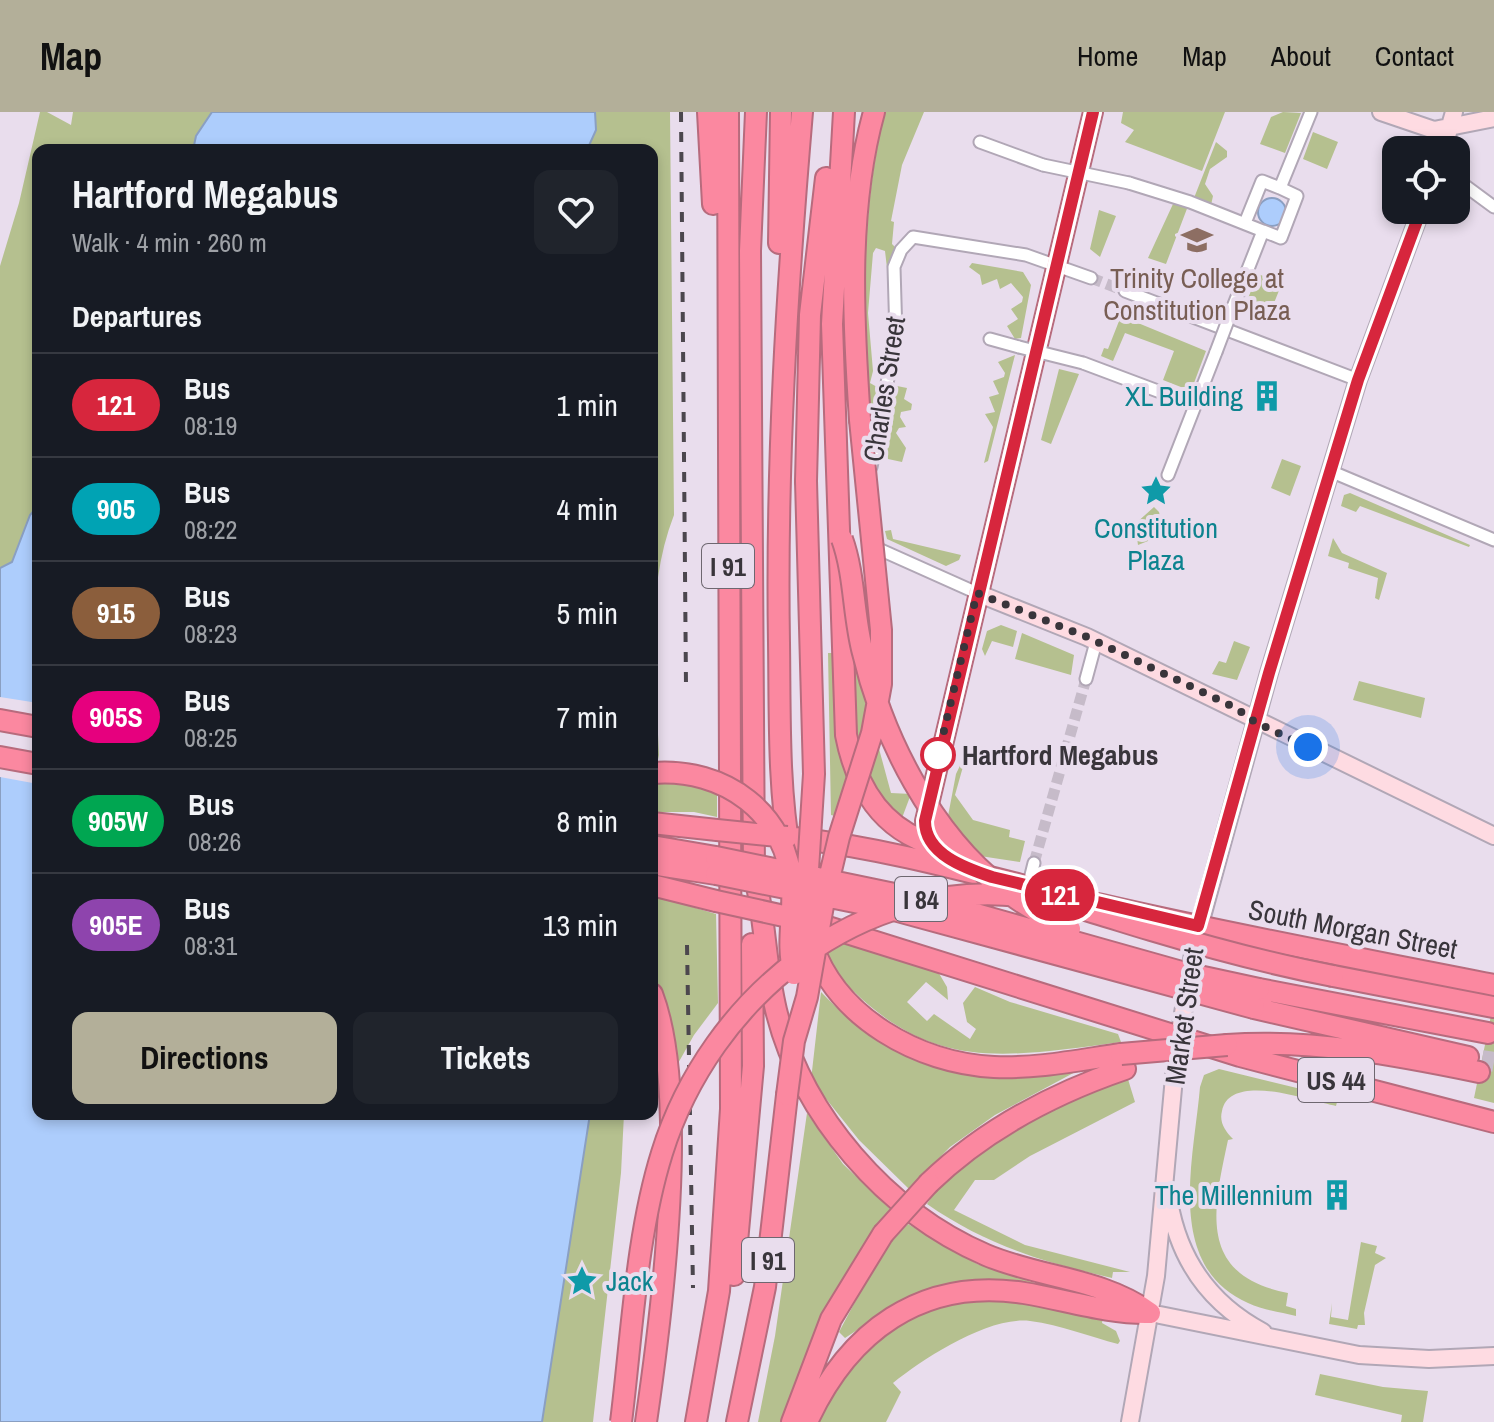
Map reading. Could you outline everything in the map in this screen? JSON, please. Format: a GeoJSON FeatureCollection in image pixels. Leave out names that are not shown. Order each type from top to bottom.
{"type":"FeatureCollection","features":[{"type":"Feature","properties":{"kind":"highway"},"geometry":{"type":"LineString","coordinates":[[708,112],[715,226],[726,265]]}},
{"type":"Feature","properties":{"kind":"highway","name":"I 91"},"geometry":{"type":"LineString","coordinates":[[696,1422],[708,1360],[724,1238],[732,1082],[726,265],[728,112]]}},
{"type":"Feature","properties":{"kind":"highway"},"geometry":{"type":"LineString","coordinates":[[756,112],[750,251],[754,872],[770,986],[790,1059],[812,1099],[866,1168],[917,1216],[967,1246],[1021,1267],[1121,1294],[1150,1313]]}},
{"type":"Feature","properties":{"kind":"highway"},"geometry":{"type":"LineString","coordinates":[[780,414],[777,393],[781,112]]}},
{"type":"Feature","properties":{"kind":"highway"},"geometry":{"type":"LineString","coordinates":[[802,112],[780,414],[778,625],[785,819],[801,903],[822,969],[842,997],[878,1027],[945,1058],[981,1066],[1019,1067],[1123,1062]]}},
{"type":"Feature","properties":{"kind":"highway","name":"I 91"},"geometry":{"type":"LineString","coordinates":[[737,1422],[765,1287],[800,989],[814,774],[806,481],[810,315],[835,112]]}},
{"type":"Feature","properties":{"kind":"highway"},"geometry":{"type":"LineString","coordinates":[[844,112],[832,297],[846,735],[858,780],[895,827],[935,845]]}},
{"type":"Feature","properties":{"kind":"highway"},"geometry":{"type":"LineString","coordinates":[[794,1041],[807,997],[834,856],[872,733],[881,684],[881,630],[860,420],[856,273],[862,186],[874,112]]}},
{"type":"Feature","properties":{"kind":"highway"},"geometry":{"type":"LineString","coordinates":[[842,539],[849,562],[860,641],[877,700],[905,763],[947,830],[978,866],[1013,896],[1123,955]]}},
{"type":"Feature","properties":{"kind":"highway"},"geometry":{"type":"LineString","coordinates":[[0,720],[32,726]]}},
{"type":"Feature","properties":{"kind":"highway"},"geometry":{"type":"LineString","coordinates":[[0,757],[32,763]]}},
{"type":"Feature","properties":{"kind":"highway"},"geometry":{"type":"LineString","coordinates":[[658,773],[687,774],[717,781],[743,796],[770,822],[782,841],[791,876],[789,949],[800,989]]}},
{"type":"Feature","properties":{"kind":"highway","name":"South Morgan Street"},"geometry":{"type":"LineString","coordinates":[[658,824],[848,845],[969,869],[1028,887],[1198,926],[1494,985]]}},
{"type":"Feature","properties":{"kind":"highway","name":"I 84"},"geometry":{"type":"LineString","coordinates":[[658,848],[716,866],[1256,998],[1488,1033]]}},
{"type":"Feature","properties":{"kind":"highway","name":"I 84"},"geometry":{"type":"LineString","coordinates":[[658,864],[716,866],[919,899],[1123,955],[1481,1066],[1335,1048],[1258,1043],[1123,1062]]}},
{"type":"Feature","properties":{"kind":"highway"},"geometry":{"type":"LineString","coordinates":[[708,1360],[728,1317],[744,1182],[754,1032],[750,897],[754,872]]}},
{"type":"Feature","properties":{"kind":"highway","name":"US 44"},"geometry":{"type":"LineString","coordinates":[[658,886],[815,923],[1178,1037],[1494,1122]]}},
{"type":"Feature","properties":{"kind":"highway"},"geometry":{"type":"LineString","coordinates":[[621,1422],[649,1210],[658,1165],[677,1113],[712,1052],[746,1006],[788,966],[822,942],[867,919],[910,903],[948,896],[994,894],[1056,903],[1239,956],[1493,1007]]}},
{"type":"Feature","properties":{"kind":"highway"},"geometry":{"type":"LineString","coordinates":[[646,1422],[664,1252],[668,1164],[666,1052],[658,1019]]}},
{"type":"Feature","properties":{"kind":"highway"},"geometry":{"type":"LineString","coordinates":[[792,1422],[839,1304],[883,1234],[929,1183],[1013,1119],[1123,1062]]}},
{"type":"Feature","properties":{"kind":"highway"},"geometry":{"type":"LineString","coordinates":[[807,1422],[830,1377],[856,1346],[889,1319],[932,1299],[964,1292],[999,1291],[1122,1314],[1150,1313]]}},
{"type":"Feature","properties":{"kind":"main road"},"geometry":{"type":"LineString","coordinates":[[969,869],[935,845],[926,831],[925,821],[1093,112]]}},
{"type":"Feature","properties":{"kind":"street"},"geometry":{"type":"LineString","coordinates":[[1381,112],[1423,129],[1450,129],[1494,118]]}},
{"type":"Feature","properties":{"kind":"street"},"geometry":{"type":"LineString","coordinates":[[1448,136],[1454,112]]}},
{"type":"Feature","properties":{"kind":"street"},"geometry":{"type":"LineString","coordinates":[[1280,188],[1311,113]]}},
{"type":"Feature","properties":{"kind":"street"},"geometry":{"type":"LineString","coordinates":[[980,142],[1043,165],[1129,183],[1281,238],[1297,196],[1262,181],[1245,223]]}},
{"type":"Feature","properties":{"kind":"street"},"geometry":{"type":"LineString","coordinates":[[1470,189],[1494,207]]}},
{"type":"Feature","properties":{"kind":"street","name":"Market Street"},"geometry":{"type":"LineString","coordinates":[[1130,1422],[1150,1313],[1178,1037],[1198,926],[1255,722],[1358,380],[1416,224]]}},
{"type":"Feature","properties":{"kind":"street"},"geometry":{"type":"LineString","coordinates":[[1168,475],[1263,231]]}},
{"type":"Feature","properties":{"kind":"street","name":"Charles Street"},"geometry":{"type":"LineString","coordinates":[[977,593],[872,546],[865,535],[865,505],[896,336],[894,267],[901,250],[913,237],[1026,255],[1056,265]]}},
{"type":"Feature","properties":{"kind":"street"},"geometry":{"type":"LineString","coordinates":[[1056,265],[1091,278]]}},
{"type":"Feature","properties":{"kind":"street"},"geometry":{"type":"LineString","coordinates":[[1125,291],[1358,380]]}},
{"type":"Feature","properties":{"kind":"street"},"geometry":{"type":"LineString","coordinates":[[990,339],[1083,363],[1195,405]]}},
{"type":"Feature","properties":{"kind":"street"},"geometry":{"type":"LineString","coordinates":[[1330,471],[1494,540]]}},
{"type":"Feature","properties":{"kind":"street"},"geometry":{"type":"LineString","coordinates":[[977,593],[1096,642],[1494,836]]}},
{"type":"Feature","properties":{"kind":"street"},"geometry":{"type":"LineString","coordinates":[[1086,679],[1096,642]]}},
{"type":"Feature","properties":{"kind":"street"},"geometry":{"type":"LineString","coordinates":[[1028,887],[1034,863]]}},
{"type":"Feature","properties":{"kind":"street"},"geometry":{"type":"LineString","coordinates":[[1165,1183],[1180,1247],[1199,1280],[1230,1311],[1268,1335]]}},
{"type":"Feature","properties":{"kind":"street"},"geometry":{"type":"LineString","coordinates":[[1150,1313],[1210,1328],[1268,1335],[1370,1356],[1494,1356]]}},
{"type":"Feature","properties":{"kind":"green space"},"geometry":{"type":"Polygon","coordinates":[[[40,112],[47,112],[71,125],[73,112],[212,112],[196,144],[33,144],[40,112]]]}},
{"type":"Feature","properties":{"kind":"green space"},"geometry":{"type":"Polygon","coordinates":[[[595,112],[670,112],[674,515],[658,581],[658,144],[589,144],[595,130],[595,112]]]}},
{"type":"Feature","properties":{"kind":"green space"},"geometry":{"type":"Polygon","coordinates":[[[885,112],[924,112],[902,165],[891,221],[894,222],[892,244],[896,248],[887,268],[885,251],[876,248],[873,253],[868,313],[873,371],[870,383],[877,387],[871,417],[867,419],[864,304],[867,226],[885,112]]]}},
{"type":"Feature","properties":{"kind":"green space"},"geometry":{"type":"Polygon","coordinates":[[[1123,112],[1225,112],[1202,171],[1125,142],[1134,130],[1121,123],[1123,112]]]}},
{"type":"Feature","properties":{"kind":"green space"},"geometry":{"type":"Polygon","coordinates":[[[1283,112],[1301,113],[1285,153],[1260,144],[1271,117],[1283,112]]]}},
{"type":"Feature","properties":{"kind":"green space"},"geometry":{"type":"Polygon","coordinates":[[[1313,132],[1338,142],[1327,169],[1303,159],[1313,132]]]}},
{"type":"Feature","properties":{"kind":"green space"},"geometry":{"type":"Polygon","coordinates":[[[1216,142],[1227,151],[1227,157],[1210,169],[1205,184],[1213,196],[1211,205],[1194,198],[1216,142]]]}},
{"type":"Feature","properties":{"kind":"green space"},"geometry":{"type":"Polygon","coordinates":[[[32,147],[32,513],[12,562],[0,568],[0,266],[32,147]]]}},
{"type":"Feature","properties":{"kind":"green space"},"geometry":{"type":"Polygon","coordinates":[[[1173,204],[1188,206],[1166,264],[1148,258],[1173,204]]]}},
{"type":"Feature","properties":{"kind":"green space"},"geometry":{"type":"Polygon","coordinates":[[[1099,210],[1116,216],[1100,257],[1090,249],[1099,210]]]}},
{"type":"Feature","properties":{"kind":"green space"},"geometry":{"type":"Polygon","coordinates":[[[972,263],[1023,272],[1031,285],[1021,338],[1015,339],[1007,326],[1018,319],[1011,309],[1022,302],[1023,297],[1011,283],[1000,289],[997,279],[982,285],[980,275],[969,267],[972,263]]]}},
{"type":"Feature","properties":{"kind":"green space"},"geometry":{"type":"Polygon","coordinates":[[[1258,274],[1282,283],[1270,313],[1246,303],[1258,274]]]}},
{"type":"Feature","properties":{"kind":"green space"},"geometry":{"type":"Polygon","coordinates":[[[1121,316],[1206,351],[1191,391],[1163,380],[1174,351],[1125,333],[1113,361],[1101,356],[1104,348],[1108,349],[1121,316]]]}},
{"type":"Feature","properties":{"kind":"green space"},"geometry":{"type":"Polygon","coordinates":[[[1015,355],[988,461],[984,463],[993,427],[985,414],[995,412],[989,397],[999,394],[993,381],[1004,377],[1005,373],[998,362],[1015,355]]]}},
{"type":"Feature","properties":{"kind":"green space"},"geometry":{"type":"Polygon","coordinates":[[[1059,369],[1079,374],[1051,444],[1041,440],[1059,369]]]}},
{"type":"Feature","properties":{"kind":"green space"},"geometry":{"type":"Polygon","coordinates":[[[897,386],[907,388],[904,399],[912,404],[911,410],[901,412],[900,417],[906,427],[899,428],[896,433],[906,448],[902,462],[888,459],[886,439],[897,386]]]}},
{"type":"Feature","properties":{"kind":"green space"},"geometry":{"type":"Polygon","coordinates":[[[1282,459],[1301,466],[1290,496],[1271,488],[1282,459]]]}},
{"type":"Feature","properties":{"kind":"green space"},"geometry":{"type":"Polygon","coordinates":[[[1350,493],[1470,545],[1360,506],[1356,512],[1341,506],[1344,495],[1350,493]]]}},
{"type":"Feature","properties":{"kind":"green space"},"geometry":{"type":"Polygon","coordinates":[[[1154,507],[1159,512],[1162,525],[1148,541],[1138,545],[1135,524],[1154,507]]]}},
{"type":"Feature","properties":{"kind":"green space"},"geometry":{"type":"Polygon","coordinates":[[[891,530],[893,539],[961,555],[959,560],[946,566],[887,539],[885,531],[891,530]]]}},
{"type":"Feature","properties":{"kind":"green space"},"geometry":{"type":"Polygon","coordinates":[[[1333,538],[1342,553],[1387,573],[1379,600],[1375,598],[1378,578],[1348,568],[1349,563],[1328,556],[1333,538]]]}},
{"type":"Feature","properties":{"kind":"green space"},"geometry":{"type":"Polygon","coordinates":[[[1001,625],[1017,631],[1013,647],[992,641],[985,656],[982,649],[987,631],[1001,625]]]}},
{"type":"Feature","properties":{"kind":"green space"},"geometry":{"type":"Polygon","coordinates":[[[1022,633],[1074,655],[1071,675],[1015,659],[1022,633]]]}},
{"type":"Feature","properties":{"kind":"green space"},"geometry":{"type":"Polygon","coordinates":[[[1234,641],[1250,647],[1237,680],[1212,674],[1219,661],[1226,663],[1234,641]]]}},
{"type":"Feature","properties":{"kind":"green space"},"geometry":{"type":"Polygon","coordinates":[[[852,649],[870,701],[859,750],[855,744],[852,649]]]}},
{"type":"Feature","properties":{"kind":"green space"},"geometry":{"type":"Polygon","coordinates":[[[828,653],[832,653],[851,773],[835,816],[831,815],[828,653]]]}},
{"type":"Feature","properties":{"kind":"green space"},"geometry":{"type":"Polygon","coordinates":[[[1359,681],[1425,698],[1421,718],[1353,700],[1359,681]]]}},
{"type":"Feature","properties":{"kind":"green space"},"geometry":{"type":"Polygon","coordinates":[[[878,745],[891,793],[911,794],[902,818],[884,803],[867,779],[878,745]]]}},
{"type":"Feature","properties":{"kind":"green space"},"geometry":{"type":"Polygon","coordinates":[[[968,749],[955,795],[973,820],[1010,830],[1009,837],[1025,841],[1020,862],[980,856],[948,816],[956,774],[968,749]]]}},
{"type":"Feature","properties":{"kind":"green space"},"geometry":{"type":"Polygon","coordinates":[[[658,782],[687,783],[717,792],[717,817],[694,812],[658,812],[658,782]]]}},
{"type":"Feature","properties":{"kind":"green space"},"geometry":{"type":"Polygon","coordinates":[[[658,897],[716,914],[718,1003],[694,1035],[672,1074],[658,1005],[658,897]]]}},
{"type":"Feature","properties":{"kind":"green space"},"geometry":{"type":"Polygon","coordinates":[[[848,938],[937,970],[947,987],[948,1000],[926,982],[907,1002],[927,1021],[934,1014],[970,1039],[976,1029],[967,1022],[963,1003],[975,987],[1010,1002],[1118,1034],[1121,1042],[1032,1053],[994,1054],[959,1050],[926,1040],[893,1023],[860,997],[825,961],[826,952],[848,938]]]}},
{"type":"Feature","properties":{"kind":"green space"},"geometry":{"type":"Polygon","coordinates":[[[821,992],[880,1042],[909,1058],[939,1068],[1003,1076],[1079,1070],[995,1115],[950,1147],[909,1189],[859,1140],[811,1080],[821,992]]]}},
{"type":"Feature","properties":{"kind":"green space"},"geometry":{"type":"Polygon","coordinates":[[[1494,1001],[1494,1103],[1474,1098],[1494,1001]]]}},
{"type":"Feature","properties":{"kind":"green space"},"geometry":{"type":"Polygon","coordinates":[[[1219,1069],[1338,1098],[1336,1106],[1291,1095],[1255,1091],[1228,1099],[1222,1111],[1223,1126],[1233,1139],[1228,1140],[1218,1191],[1218,1236],[1225,1255],[1238,1271],[1259,1284],[1288,1293],[1286,1306],[1296,1309],[1296,1316],[1248,1303],[1222,1286],[1204,1264],[1194,1237],[1190,1177],[1200,1087],[1204,1075],[1219,1069]]]}},
{"type":"Feature","properties":{"kind":"green space"},"geometry":{"type":"Polygon","coordinates":[[[1127,1076],[1135,1102],[1030,1156],[994,1180],[975,1180],[954,1210],[1025,1245],[1130,1272],[1113,1272],[1112,1278],[1039,1259],[993,1241],[927,1204],[936,1190],[978,1154],[1045,1109],[1127,1076]]]}},
{"type":"Feature","properties":{"kind":"green space"},"geometry":{"type":"Polygon","coordinates":[[[807,1113],[843,1164],[890,1209],[831,1297],[782,1422],[758,1422],[775,1336],[807,1113]]]}},
{"type":"Feature","properties":{"kind":"green space"},"geometry":{"type":"Polygon","coordinates":[[[589,1120],[624,1120],[621,1173],[593,1422],[542,1422],[589,1120]]]}},
{"type":"Feature","properties":{"kind":"green space"},"geometry":{"type":"Polygon","coordinates":[[[908,1224],[977,1264],[1044,1286],[979,1281],[932,1288],[906,1298],[845,1338],[839,1332],[881,1253],[908,1224]]]}},
{"type":"Feature","properties":{"kind":"green space"},"geometry":{"type":"Polygon","coordinates":[[[1361,1242],[1377,1246],[1375,1253],[1386,1258],[1375,1265],[1364,1313],[1365,1325],[1358,1325],[1357,1329],[1329,1324],[1332,1303],[1331,1317],[1348,1320],[1361,1242]]]}},
{"type":"Feature","properties":{"kind":"green space"},"geometry":{"type":"Polygon","coordinates":[[[965,1298],[1032,1302],[1103,1317],[1102,1323],[1116,1331],[1120,1341],[1118,1344],[1030,1321],[996,1325],[939,1351],[893,1383],[901,1392],[886,1422],[818,1422],[846,1375],[876,1342],[914,1318],[965,1298]]]}},
{"type":"Feature","properties":{"kind":"green space"},"geometry":{"type":"Polygon","coordinates":[[[1320,1374],[1383,1387],[1428,1391],[1423,1422],[1401,1422],[1402,1415],[1315,1395],[1320,1374]]]}},
{"type":"Feature","properties":{"kind":"water"},"geometry":{"type":"Polygon","coordinates":[[[212,112],[595,112],[596,130],[590,144],[194,144],[212,112]]]}},
{"type":"Feature","properties":{"kind":"water"},"geometry":{"type":"Polygon","coordinates":[[[1272,198],[1282,202],[1286,212],[1282,222],[1272,226],[1262,222],[1258,212],[1262,202],[1272,198]]]}},
{"type":"Feature","properties":{"kind":"water"},"geometry":{"type":"Polygon","coordinates":[[[32,513],[32,1120],[589,1120],[542,1422],[0,1422],[0,568],[12,562],[32,513]]]}},
{"type":"Feature","properties":{"kind":"pier"},"geometry":{"type":"Polygon","coordinates":[[[0,697],[32,702],[32,783],[0,777],[0,697]]]}},
{"type":"Feature","properties":{"kind":"tunnel"},"geometry":{"type":"LineString","coordinates":[[1091,278],[1125,291]]}},
{"type":"Feature","properties":{"kind":"tunnel"},"geometry":{"type":"LineString","coordinates":[[1034,863],[1086,679]]}},
{"type":"Feature","properties":{"kind":"tunnel"},"geometry":{"type":"LineString","coordinates":[[1482,1060],[1494,1062]]}},
{"type":"Feature","properties":{"kind":"railway"},"geometry":{"type":"LineString","coordinates":[[681,112],[686,686]]}},
{"type":"Feature","properties":{"kind":"railway"},"geometry":{"type":"LineString","coordinates":[[687,945],[693,1288]]}},
{"type":"Feature","properties":{"kind":"bus line","name":"121"},"geometry":{"type":"LineString","coordinates":[[1093,112],[953,691],[924,825],[929,838],[942,853],[959,865],[992,877],[1198,926],[1269,673],[1358,380],[1416,224]]}},
{"type":"Feature","properties":{"kind":"place","name":"Trinity College at Constitution Plaza"},"geometry":{"type":"Point","coordinates":[1197,240]}},
{"type":"Feature","properties":{"kind":"place","name":"XL Building"},"geometry":{"type":"Point","coordinates":[1267,396]}},
{"type":"Feature","properties":{"kind":"place","name":"Constitution Plaza"},"geometry":{"type":"Point","coordinates":[1156,491]}},
{"type":"Feature","properties":{"kind":"place","name":"Hartford Megabus"},"geometry":{"type":"Point","coordinates":[938,755]}},
{"type":"Feature","properties":{"kind":"place","name":"The Millennium"},"geometry":{"type":"Point","coordinates":[1337,1195]}},
{"type":"Feature","properties":{"kind":"place","name":"Jack"},"geometry":{"type":"Point","coordinates":[582,1281]}},
{"type":"Feature","properties":{"kind":"route"},"geometry":{"type":"LineString","coordinates":[[938,755],[936,764],[977,593],[1087,637],[1236,708],[1255,722],[1308,747]]}}]}
